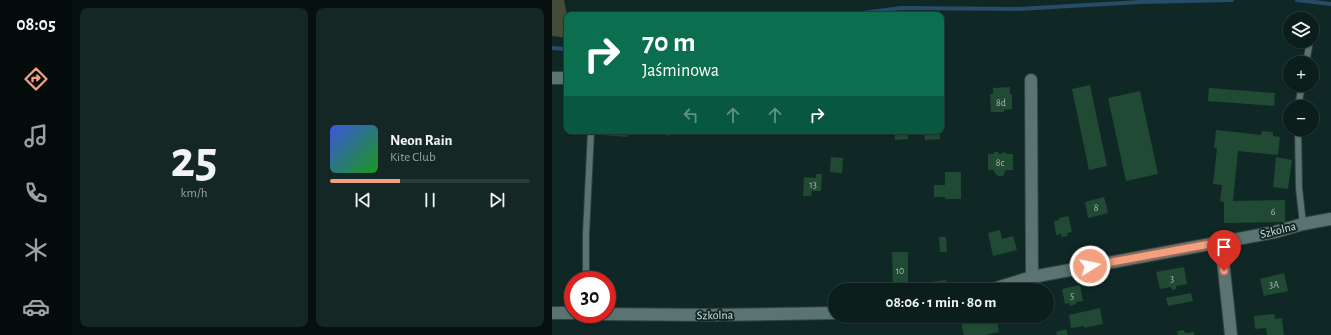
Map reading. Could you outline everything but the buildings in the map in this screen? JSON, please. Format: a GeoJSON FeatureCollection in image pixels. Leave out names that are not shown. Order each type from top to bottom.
{"type":"FeatureCollection","features":[{"type":"Feature","properties":{"kind":"street"},"geometry":{"type":"LineString","coordinates":[[552,78],[564,78]]}},
{"type":"Feature","properties":{"kind":"street"},"geometry":{"type":"LineString","coordinates":[[1031,80],[1032,277]]}},
{"type":"Feature","properties":{"kind":"street","name":"Szkolna"},"geometry":{"type":"LineString","coordinates":[[1013,283],[1032,277],[1275,232],[1331,218]]}},
{"type":"Feature","properties":{"kind":"street"},"geometry":{"type":"LineString","coordinates":[[1221,242],[1231,335]]}},
{"type":"Feature","properties":{"kind":"street"},"geometry":{"type":"LineString","coordinates":[[552,313],[564,313]]}},
{"type":"Feature","properties":{"kind":"street","name":"Szkolna"},"geometry":{"type":"LineString","coordinates":[[616,314],[711,315],[828,313]]}},
{"type":"Feature","properties":{"kind":"lane"},"geometry":{"type":"LineString","coordinates":[[586,271],[586,234],[591,134]]}},
{"type":"Feature","properties":{"kind":"lane"},"geometry":{"type":"LineString","coordinates":[[1298,136],[1299,188],[1303,224]]}},
{"type":"Feature","properties":{"kind":"green space"},"geometry":{"type":"Polygon","coordinates":[[[552,0],[564,0],[566,12],[564,12],[564,38],[552,36],[552,0]]]}},
{"type":"Feature","properties":{"kind":"waterway"},"geometry":{"type":"LineString","coordinates":[[871,12],[901,8],[1018,9],[1140,2],[1232,0]]}},
{"type":"Feature","properties":{"kind":"waterway"},"geometry":{"type":"LineString","coordinates":[[1297,0],[1331,4]]}},
{"type":"Feature","properties":{"kind":"waterway"},"geometry":{"type":"LineString","coordinates":[[552,48],[564,49]]}},
{"type":"Feature","properties":{"kind":"route"},"geometry":{"type":"LineString","coordinates":[[1090,266],[1221,242],[1224,271]]}}]}
